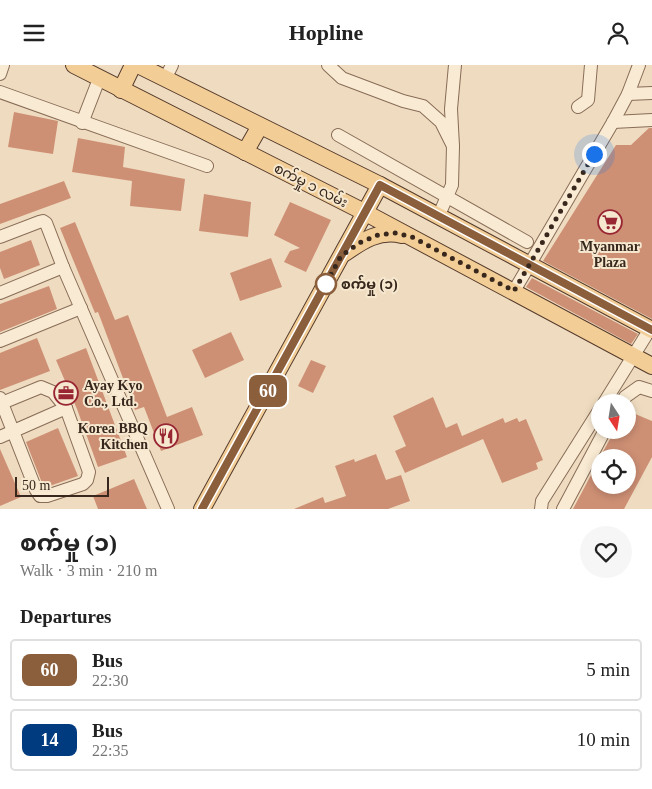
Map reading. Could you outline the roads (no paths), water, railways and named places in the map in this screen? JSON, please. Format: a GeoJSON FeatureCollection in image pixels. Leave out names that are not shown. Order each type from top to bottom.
{"type":"FeatureCollection","features":[{"type":"Feature","properties":{"kind":"main road","name":"စက်မှု ၁ လမ်း"},"geometry":{"type":"LineString","coordinates":[[74,65],[364,212],[652,365]]}},
{"type":"Feature","properties":{"kind":"main road"},"geometry":{"type":"LineString","coordinates":[[121,90],[133,65]]}},
{"type":"Feature","properties":{"kind":"main road"},"geometry":{"type":"LineString","coordinates":[[138,65],[168,72],[260,126],[439,215],[651,329]]}},
{"type":"Feature","properties":{"kind":"main road"},"geometry":{"type":"LineString","coordinates":[[245,152],[260,126]]}},
{"type":"Feature","properties":{"kind":"main road"},"geometry":{"type":"LineString","coordinates":[[202,509],[380,185]]}},
{"type":"Feature","properties":{"kind":"main road"},"geometry":{"type":"LineString","coordinates":[[341,256],[359,243],[378,235],[396,233],[412,237]]}},
{"type":"Feature","properties":{"kind":"street"},"geometry":{"type":"LineString","coordinates":[[0,74],[3,65]]}},
{"type":"Feature","properties":{"kind":"street"},"geometry":{"type":"LineString","coordinates":[[328,65],[342,78],[404,101],[423,105],[441,122],[453,146]]}},
{"type":"Feature","properties":{"kind":"street"},"geometry":{"type":"LineString","coordinates":[[439,215],[452,185],[453,146],[451,109],[455,65]]}},
{"type":"Feature","properties":{"kind":"street"},"geometry":{"type":"LineString","coordinates":[[578,107],[588,100],[591,65]]}},
{"type":"Feature","properties":{"kind":"street"},"geometry":{"type":"LineString","coordinates":[[514,291],[613,122],[628,93],[639,65]]}},
{"type":"Feature","properties":{"kind":"street"},"geometry":{"type":"LineString","coordinates":[[82,123],[99,79]]}},
{"type":"Feature","properties":{"kind":"street"},"geometry":{"type":"LineString","coordinates":[[0,92],[82,123],[207,166]]}},
{"type":"Feature","properties":{"kind":"street"},"geometry":{"type":"LineString","coordinates":[[628,93],[652,93]]}},
{"type":"Feature","properties":{"kind":"street"},"geometry":{"type":"LineString","coordinates":[[613,122],[652,120]]}},
{"type":"Feature","properties":{"kind":"street"},"geometry":{"type":"LineString","coordinates":[[338,135],[527,242]]}},
{"type":"Feature","properties":{"kind":"street"},"geometry":{"type":"LineString","coordinates":[[0,237],[43,221],[46,223],[63,267],[168,509]]}},
{"type":"Feature","properties":{"kind":"street"},"geometry":{"type":"LineString","coordinates":[[0,293],[63,267]]}},
{"type":"Feature","properties":{"kind":"street"},"geometry":{"type":"LineString","coordinates":[[0,341],[81,308]]}},
{"type":"Feature","properties":{"kind":"street"},"geometry":{"type":"LineString","coordinates":[[610,394],[651,329]]}},
{"type":"Feature","properties":{"kind":"street"},"geometry":{"type":"LineString","coordinates":[[41,387],[53,392],[66,408],[89,472],[87,480],[83,484],[47,496],[40,495],[36,490],[1,401],[41,387]]}},
{"type":"Feature","properties":{"kind":"street"},"geometry":{"type":"LineString","coordinates":[[629,394],[639,387],[652,391]]}},
{"type":"Feature","properties":{"kind":"street"},"geometry":{"type":"LineString","coordinates":[[0,437],[66,408]]}},
{"type":"Feature","properties":{"kind":"street"},"geometry":{"type":"LineString","coordinates":[[541,509],[542,501],[591,423]]}},
{"type":"Feature","properties":{"kind":"street"},"geometry":{"type":"LineString","coordinates":[[562,509],[600,439]]}},
{"type":"Feature","properties":{"kind":"place","name":"Myanmar Plaza"},"geometry":{"type":"Point","coordinates":[610,222]}},
{"type":"Feature","properties":{"kind":"place","name":"စက်မှု (၁)"},"geometry":{"type":"Point","coordinates":[326,284]}},
{"type":"Feature","properties":{"kind":"place","name":"Ayay Kyo Co., Ltd."},"geometry":{"type":"Point","coordinates":[66,393]}},
{"type":"Feature","properties":{"kind":"place","name":"Korea BBQ Kitchen"},"geometry":{"type":"Point","coordinates":[166,436]}}]}
